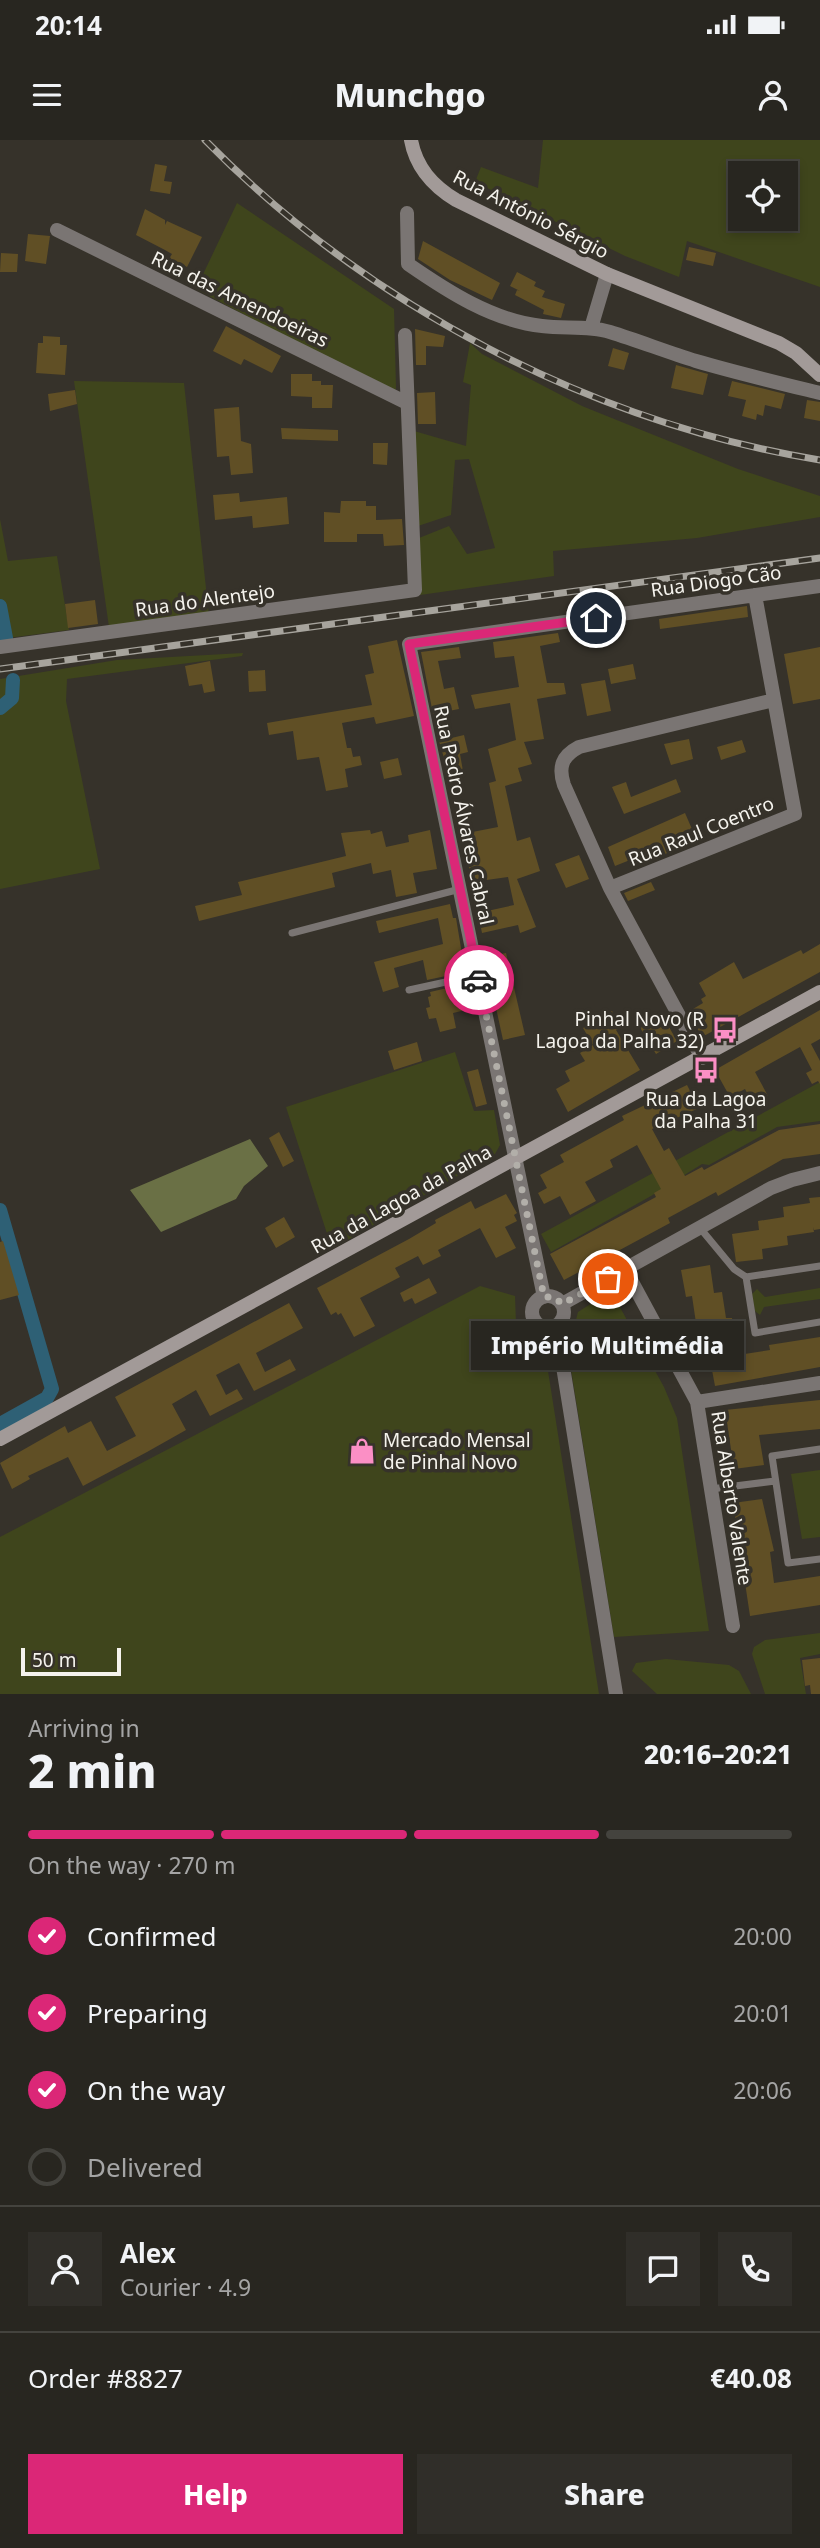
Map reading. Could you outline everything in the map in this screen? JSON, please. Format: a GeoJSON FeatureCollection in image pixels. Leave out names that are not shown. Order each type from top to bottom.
{"type":"FeatureCollection","features":[{"type":"Feature","properties":{"kind":"street","name":"Rua António Sérgio"},"geometry":{"type":"LineString","coordinates":[[411,140],[424,173],[445,193],[538,243],[607,274],[779,343],[796,353],[820,375]]}},
{"type":"Feature","properties":{"kind":"street"},"geometry":{"type":"LineString","coordinates":[[407,213],[408,264],[440,286],[515,321],[543,327],[591,328],[698,361],[820,393]]}},
{"type":"Feature","properties":{"kind":"street","name":"Rua das Amendoeiras"},"geometry":{"type":"LineString","coordinates":[[57,230],[407,403]]}},
{"type":"Feature","properties":{"kind":"street"},"geometry":{"type":"LineString","coordinates":[[591,328],[607,274]]}},
{"type":"Feature","properties":{"kind":"street"},"geometry":{"type":"LineString","coordinates":[[405,335],[407,403]]}},
{"type":"Feature","properties":{"kind":"street","name":"Rua do Alentejo"},"geometry":{"type":"LineString","coordinates":[[0,647],[415,590],[407,403]]}},
{"type":"Feature","properties":{"kind":"street","name":"Rua Diogo Cão"},"geometry":{"type":"LineString","coordinates":[[409,644],[820,586]]}},
{"type":"Feature","properties":{"kind":"street","name":"Rua Raul Coentro"},"geometry":{"type":"LineString","coordinates":[[610,888],[795,814],[755,595]]}},
{"type":"Feature","properties":{"kind":"street","name":"Rua Pedro Álvares Cabral"},"geometry":{"type":"LineString","coordinates":[[409,644],[544,1297]]}},
{"type":"Feature","properties":{"kind":"street"},"geometry":{"type":"LineString","coordinates":[[702,1058],[610,888],[560,773],[567,753],[579,747],[774,700]]}},
{"type":"Feature","properties":{"kind":"street","name":"Rua da Lagoa da Palha"},"geometry":{"type":"LineString","coordinates":[[0,1439],[820,992]]}},
{"type":"Feature","properties":{"kind":"street"},"geometry":{"type":"LineString","coordinates":[[562,1304],[771,1188],[820,1173]]}},
{"type":"Feature","properties":{"kind":"street","name":"Rua Alberto Valente"},"geometry":{"type":"LineString","coordinates":[[625,1269],[697,1402],[733,1626]]}},
{"type":"Feature","properties":{"kind":"street"},"geometry":{"type":"LineString","coordinates":[[544,1297],[554,1297],[562,1304],[564,1315],[554,1327],[543,1327],[533,1317],[536,1302],[544,1297]]}},
{"type":"Feature","properties":{"kind":"street"},"geometry":{"type":"LineString","coordinates":[[554,1327],[559,1342],[615,1694]]}},
{"type":"Feature","properties":{"kind":"street"},"geometry":{"type":"LineString","coordinates":[[697,1402],[820,1383]]}},
{"type":"Feature","properties":{"kind":"lane"},"geometry":{"type":"LineString","coordinates":[[292,933],[460,888]]}},
{"type":"Feature","properties":{"kind":"lane"},"geometry":{"type":"LineString","coordinates":[[409,990],[478,975]]}},
{"type":"Feature","properties":{"kind":"lane"},"geometry":{"type":"LineString","coordinates":[[700,1228],[734,1269],[747,1277],[820,1266]]}},
{"type":"Feature","properties":{"kind":"lane"},"geometry":{"type":"LineString","coordinates":[[747,1277],[755,1333],[820,1322]]}},
{"type":"Feature","properties":{"kind":"lane"},"geometry":{"type":"LineString","coordinates":[[820,1449],[772,1456],[788,1563],[820,1559]]}},
{"type":"Feature","properties":{"kind":"lane"},"geometry":{"type":"LineString","coordinates":[[711,1489],[775,1481]]}},
{"type":"Feature","properties":{"kind":"green space"},"geometry":{"type":"Polygon","coordinates":[[[543,140],[820,140],[820,287],[687,241],[679,277],[625,256],[475,182],[481,167],[538,188],[543,140]]]}},
{"type":"Feature","properties":{"kind":"green space"},"geometry":{"type":"Polygon","coordinates":[[[237,203],[394,309],[394,394],[196,289],[237,203]]]}},
{"type":"Feature","properties":{"kind":"green space"},"geometry":{"type":"Polygon","coordinates":[[[470,343],[482,354],[582,406],[738,469],[820,496],[820,517],[697,538],[553,551],[554,576],[420,595],[419,538],[449,526],[467,554],[495,548],[469,459],[455,460],[451,515],[418,526],[414,431],[466,446],[471,385],[463,382],[470,343]]]}},
{"type":"Feature","properties":{"kind":"green space"},"geometry":{"type":"Polygon","coordinates":[[[74,381],[184,383],[209,616],[109,627],[74,381]]]}},
{"type":"Feature","properties":{"kind":"green space"},"geometry":{"type":"Polygon","coordinates":[[[0,519],[8,561],[57,556],[69,630],[0,639],[0,519]]]}},
{"type":"Feature","properties":{"kind":"green space"},"geometry":{"type":"Polygon","coordinates":[[[243,653],[242,656],[67,679],[66,701],[100,869],[0,889],[0,679],[117,660],[243,653]]]}},
{"type":"Feature","properties":{"kind":"green space"},"geometry":{"type":"Polygon","coordinates":[[[455,1052],[474,1111],[494,1110],[500,1145],[495,1154],[332,1249],[286,1107],[455,1052]]]}},
{"type":"Feature","properties":{"kind":"green space"},"geometry":{"type":"Polygon","coordinates":[[[820,1082],[820,1121],[777,1127],[709,1165],[702,1164],[551,1252],[541,1234],[820,1082]]]}},
{"type":"Feature","properties":{"kind":"green space"},"geometry":{"type":"Polygon","coordinates":[[[250,1139],[268,1166],[244,1186],[236,1199],[161,1232],[130,1190],[250,1139]]]}},
{"type":"Feature","properties":{"kind":"green space","name":"Mercado Mensal de Pinhal Novo"},"geometry":{"type":"Polygon","coordinates":[[[480,1286],[515,1296],[516,1323],[545,1352],[599,1694],[0,1694],[0,1537],[480,1286]]]}},
{"type":"Feature","properties":{"kind":"green space"},"geometry":{"type":"Polygon","coordinates":[[[820,1288],[820,1299],[764,1307],[760,1315],[755,1311],[752,1294],[757,1289],[765,1297],[820,1288]]]}},
{"type":"Feature","properties":{"kind":"green space"},"geometry":{"type":"Polygon","coordinates":[[[611,1291],[664,1387],[677,1418],[709,1631],[614,1637],[566,1338],[573,1331],[578,1312],[611,1291]]]}},
{"type":"Feature","properties":{"kind":"green space"},"geometry":{"type":"Polygon","coordinates":[[[820,1470],[820,1537],[802,1539],[791,1474],[820,1470]]]}},
{"type":"Feature","properties":{"kind":"green space"},"geometry":{"type":"Polygon","coordinates":[[[820,1633],[820,1654],[800,1658],[806,1694],[765,1694],[752,1654],[754,1647],[765,1640],[820,1633]]]}},
{"type":"Feature","properties":{"kind":"green space"},"geometry":{"type":"Polygon","coordinates":[[[666,1659],[729,1665],[739,1671],[751,1694],[657,1694],[632,1671],[636,1663],[666,1659]]]}},
{"type":"Feature","properties":{"kind":"building"},"geometry":{"type":"Polygon","coordinates":[[[155,164],[167,166],[164,181],[172,182],[170,194],[150,191],[155,164]]]}},
{"type":"Feature","properties":{"kind":"building"},"geometry":{"type":"Polygon","coordinates":[[[145,209],[165,220],[165,225],[167,221],[202,237],[187,267],[169,259],[172,254],[136,235],[145,209]]]}},
{"type":"Feature","properties":{"kind":"building"},"geometry":{"type":"Polygon","coordinates":[[[28,234],[50,236],[46,264],[25,261],[28,234]]]}},
{"type":"Feature","properties":{"kind":"building"},"geometry":{"type":"Polygon","coordinates":[[[423,241],[500,283],[492,300],[450,280],[418,259],[423,241]]]}},
{"type":"Feature","properties":{"kind":"building"},"geometry":{"type":"Polygon","coordinates":[[[689,247],[716,253],[713,266],[686,260],[689,247]]]}},
{"type":"Feature","properties":{"kind":"building"},"geometry":{"type":"Polygon","coordinates":[[[1,253],[18,254],[17,272],[0,272],[1,253]]]}},
{"type":"Feature","properties":{"kind":"building"},"geometry":{"type":"Polygon","coordinates":[[[517,272],[536,282],[534,286],[545,291],[542,297],[565,304],[561,318],[543,314],[544,310],[515,295],[517,290],[520,291],[510,286],[517,272]]]}},
{"type":"Feature","properties":{"kind":"building"},"geometry":{"type":"Polygon","coordinates":[[[226,326],[281,356],[272,373],[244,359],[241,365],[213,351],[226,326]]]}},
{"type":"Feature","properties":{"kind":"building"},"geometry":{"type":"Polygon","coordinates":[[[415,329],[445,336],[443,347],[426,346],[426,365],[416,365],[415,329]]]}},
{"type":"Feature","properties":{"kind":"building"},"geometry":{"type":"Polygon","coordinates":[[[43,336],[60,337],[60,345],[67,345],[65,375],[36,373],[38,343],[43,343],[43,336]]]}},
{"type":"Feature","properties":{"kind":"building"},"geometry":{"type":"Polygon","coordinates":[[[613,348],[629,353],[624,370],[608,366],[613,348]]]}},
{"type":"Feature","properties":{"kind":"building"},"geometry":{"type":"Polygon","coordinates":[[[676,365],[708,374],[703,395],[671,388],[676,365]]]}},
{"type":"Feature","properties":{"kind":"building"},"geometry":{"type":"Polygon","coordinates":[[[291,374],[312,374],[312,381],[321,381],[321,385],[333,385],[332,408],[312,408],[312,397],[291,396],[291,374]]]}},
{"type":"Feature","properties":{"kind":"building"},"geometry":{"type":"Polygon","coordinates":[[[732,381],[785,394],[781,409],[765,405],[763,416],[757,414],[756,420],[742,416],[746,400],[728,396],[732,381]]]}},
{"type":"Feature","properties":{"kind":"building"},"geometry":{"type":"Polygon","coordinates":[[[75,390],[77,404],[50,411],[48,394],[75,390]]]}},
{"type":"Feature","properties":{"kind":"building"},"geometry":{"type":"Polygon","coordinates":[[[435,392],[436,424],[418,424],[417,393],[435,392]]]}},
{"type":"Feature","properties":{"kind":"building"},"geometry":{"type":"Polygon","coordinates":[[[807,400],[820,402],[820,421],[804,418],[807,400]]]}},
{"type":"Feature","properties":{"kind":"building"},"geometry":{"type":"Polygon","coordinates":[[[239,407],[241,441],[251,444],[253,473],[231,475],[229,456],[217,457],[214,409],[239,407]]]}},
{"type":"Feature","properties":{"kind":"building"},"geometry":{"type":"Polygon","coordinates":[[[281,428],[338,430],[338,441],[282,439],[281,428]]]}},
{"type":"Feature","properties":{"kind":"building"},"geometry":{"type":"Polygon","coordinates":[[[373,443],[388,443],[387,465],[373,464],[373,443]]]}},
{"type":"Feature","properties":{"kind":"building"},"geometry":{"type":"Polygon","coordinates":[[[239,493],[240,502],[287,497],[289,524],[253,528],[252,516],[215,520],[213,495],[239,493]]]}},
{"type":"Feature","properties":{"kind":"building"},"geometry":{"type":"Polygon","coordinates":[[[341,501],[366,501],[366,506],[376,506],[376,520],[402,519],[404,545],[384,546],[383,534],[357,534],[357,542],[324,542],[324,512],[340,513],[341,501]]]}},
{"type":"Feature","properties":{"kind":"building"},"geometry":{"type":"Polygon","coordinates":[[[95,600],[98,624],[68,628],[65,604],[95,600]]]}},
{"type":"Feature","properties":{"kind":"building"},"geometry":{"type":"Polygon","coordinates":[[[747,606],[748,617],[660,629],[659,619],[747,606]]]}},
{"type":"Feature","properties":{"kind":"building"},"geometry":{"type":"Polygon","coordinates":[[[558,633],[560,642],[540,646],[547,683],[564,683],[566,694],[537,699],[544,739],[524,742],[532,764],[518,768],[522,781],[505,786],[517,841],[530,837],[540,871],[517,879],[536,927],[520,933],[518,925],[482,933],[478,913],[514,905],[508,877],[472,882],[462,834],[498,827],[489,783],[496,781],[488,749],[516,740],[510,703],[475,709],[471,695],[519,687],[514,656],[495,658],[493,642],[558,633]]]}},
{"type":"Feature","properties":{"kind":"building"},"geometry":{"type":"Polygon","coordinates":[[[397,640],[414,716],[376,724],[374,717],[342,723],[347,748],[351,748],[353,757],[360,756],[362,765],[345,769],[348,787],[326,791],[319,757],[297,760],[293,731],[269,735],[267,723],[372,705],[365,675],[374,673],[368,646],[397,640]]]}},
{"type":"Feature","properties":{"kind":"building"},"geometry":{"type":"Polygon","coordinates":[[[459,647],[461,658],[438,661],[444,689],[454,687],[459,709],[433,714],[421,652],[459,647]]]}},
{"type":"Feature","properties":{"kind":"building"},"geometry":{"type":"Polygon","coordinates":[[[820,647],[820,699],[793,704],[784,654],[820,647]]]}},
{"type":"Feature","properties":{"kind":"building"},"geometry":{"type":"Polygon","coordinates":[[[210,661],[215,691],[204,693],[202,684],[189,686],[185,666],[210,661]]]}},
{"type":"Feature","properties":{"kind":"building"},"geometry":{"type":"Polygon","coordinates":[[[633,664],[636,679],[611,684],[608,669],[633,664]]]}},
{"type":"Feature","properties":{"kind":"building"},"geometry":{"type":"Polygon","coordinates":[[[265,670],[266,691],[249,692],[248,671],[265,670]]]}},
{"type":"Feature","properties":{"kind":"building"},"geometry":{"type":"Polygon","coordinates":[[[605,680],[611,711],[587,716],[581,684],[605,680]]]}},
{"type":"Feature","properties":{"kind":"building"},"geometry":{"type":"Polygon","coordinates":[[[464,735],[468,752],[460,754],[463,771],[449,775],[439,741],[464,735]]]}},
{"type":"Feature","properties":{"kind":"building"},"geometry":{"type":"Polygon","coordinates":[[[689,739],[693,759],[671,765],[664,744],[689,739]]]}},
{"type":"Feature","properties":{"kind":"building"},"geometry":{"type":"Polygon","coordinates":[[[742,740],[746,752],[721,760],[717,747],[742,740]]]}},
{"type":"Feature","properties":{"kind":"building"},"geometry":{"type":"Polygon","coordinates":[[[398,758],[402,775],[384,779],[380,762],[398,758]]]}},
{"type":"Feature","properties":{"kind":"building"},"geometry":{"type":"Polygon","coordinates":[[[676,779],[681,792],[624,814],[612,787],[626,782],[631,797],[676,779]]]}},
{"type":"Feature","properties":{"kind":"building"},"geometry":{"type":"Polygon","coordinates":[[[685,813],[695,836],[671,847],[672,851],[658,857],[655,850],[615,866],[608,847],[685,813]]]}},
{"type":"Feature","properties":{"kind":"building"},"geometry":{"type":"Polygon","coordinates":[[[370,830],[371,834],[382,831],[386,847],[409,842],[408,835],[430,830],[437,869],[413,873],[417,893],[396,897],[391,870],[373,874],[371,863],[332,873],[335,887],[199,921],[195,906],[242,895],[238,882],[346,856],[341,833],[370,830]]]}},
{"type":"Feature","properties":{"kind":"building"},"geometry":{"type":"Polygon","coordinates":[[[579,855],[589,879],[566,888],[555,864],[579,855]]]}},
{"type":"Feature","properties":{"kind":"building"},"geometry":{"type":"Polygon","coordinates":[[[651,882],[655,890],[628,901],[624,893],[651,882]]]}},
{"type":"Feature","properties":{"kind":"building"},"geometry":{"type":"Polygon","coordinates":[[[450,904],[453,918],[456,918],[465,972],[427,980],[423,960],[394,968],[399,987],[383,992],[374,962],[443,944],[438,918],[379,933],[376,921],[450,904]]]}},
{"type":"Feature","properties":{"kind":"building"},"geometry":{"type":"Polygon","coordinates":[[[820,944],[820,972],[702,1037],[688,1012],[703,1003],[701,999],[706,996],[699,983],[734,962],[743,979],[801,950],[803,954],[820,944]]]}},
{"type":"Feature","properties":{"kind":"building"},"geometry":{"type":"Polygon","coordinates":[[[506,953],[525,1035],[503,1040],[485,957],[506,953]]]}},
{"type":"Feature","properties":{"kind":"building"},"geometry":{"type":"Polygon","coordinates":[[[469,983],[474,1008],[453,1013],[456,1028],[440,1032],[436,1018],[429,1019],[426,1008],[430,1007],[430,992],[469,983]]]}},
{"type":"Feature","properties":{"kind":"building"},"geometry":{"type":"Polygon","coordinates":[[[820,1010],[820,1039],[811,1044],[820,1061],[820,1084],[818,1081],[812,1084],[806,1073],[812,1070],[800,1047],[755,1072],[768,1096],[753,1104],[745,1089],[730,1097],[715,1070],[820,1010]]]}},
{"type":"Feature","properties":{"kind":"building"},"geometry":{"type":"Polygon","coordinates":[[[612,1011],[622,1027],[616,1030],[640,1070],[568,1112],[556,1089],[570,1081],[565,1071],[585,1061],[580,1053],[593,1045],[583,1028],[612,1011]]]}},
{"type":"Feature","properties":{"kind":"building"},"geometry":{"type":"Polygon","coordinates":[[[661,1013],[677,1041],[656,1054],[639,1026],[661,1013]]]}},
{"type":"Feature","properties":{"kind":"building"},"geometry":{"type":"Polygon","coordinates":[[[417,1042],[422,1061],[394,1070],[388,1051],[417,1042]]]}},
{"type":"Feature","properties":{"kind":"building"},"geometry":{"type":"Polygon","coordinates":[[[478,1069],[487,1104],[476,1107],[467,1072],[478,1069]]]}},
{"type":"Feature","properties":{"kind":"building"},"geometry":{"type":"Polygon","coordinates":[[[687,1085],[699,1108],[652,1129],[664,1151],[669,1148],[685,1176],[702,1167],[704,1170],[779,1130],[820,1124],[820,1154],[783,1159],[718,1196],[716,1192],[668,1218],[670,1223],[564,1280],[550,1254],[656,1197],[654,1193],[661,1189],[637,1145],[610,1160],[613,1167],[585,1182],[596,1201],[570,1215],[560,1196],[544,1204],[538,1193],[547,1188],[540,1175],[564,1162],[560,1155],[624,1120],[622,1116],[687,1085]]]}},
{"type":"Feature","properties":{"kind":"building"},"geometry":{"type":"Polygon","coordinates":[[[279,1132],[294,1161],[283,1167],[269,1138],[279,1132]]]}},
{"type":"Feature","properties":{"kind":"building"},"geometry":{"type":"Polygon","coordinates":[[[506,1194],[517,1213],[514,1215],[517,1221],[505,1227],[516,1248],[496,1258],[480,1228],[438,1250],[441,1256],[423,1265],[418,1256],[395,1268],[400,1277],[360,1298],[375,1326],[354,1337],[341,1313],[331,1315],[317,1288],[409,1239],[436,1223],[435,1220],[471,1201],[475,1209],[506,1194]]]}},
{"type":"Feature","properties":{"kind":"building"},"geometry":{"type":"Polygon","coordinates":[[[820,1197],[820,1229],[814,1230],[813,1227],[814,1232],[787,1236],[788,1245],[762,1249],[763,1259],[736,1262],[732,1234],[759,1230],[758,1221],[784,1217],[783,1207],[810,1203],[809,1198],[820,1197]]]}},
{"type":"Feature","properties":{"kind":"building"},"geometry":{"type":"Polygon","coordinates":[[[284,1217],[295,1237],[276,1248],[265,1228],[284,1217]]]}},
{"type":"Feature","properties":{"kind":"building"},"geometry":{"type":"Polygon","coordinates":[[[3,1241],[19,1295],[0,1300],[0,1242],[3,1241]]]}},
{"type":"Feature","properties":{"kind":"building"},"geometry":{"type":"Polygon","coordinates":[[[710,1265],[714,1293],[722,1292],[726,1318],[732,1318],[738,1355],[770,1350],[769,1345],[820,1337],[820,1367],[715,1386],[703,1322],[696,1323],[692,1296],[686,1297],[681,1270],[710,1265]]]}},
{"type":"Feature","properties":{"kind":"building"},"geometry":{"type":"Polygon","coordinates":[[[429,1278],[437,1293],[415,1304],[412,1298],[404,1302],[400,1293],[429,1278]]]}},
{"type":"Feature","properties":{"kind":"building"},"geometry":{"type":"Polygon","coordinates":[[[289,1303],[303,1328],[256,1353],[265,1372],[290,1359],[296,1370],[254,1391],[239,1363],[216,1375],[226,1395],[237,1389],[243,1399],[210,1416],[196,1390],[172,1404],[186,1430],[147,1452],[83,1486],[68,1457],[28,1476],[30,1479],[12,1489],[0,1463],[65,1426],[68,1433],[91,1421],[107,1451],[136,1436],[115,1397],[289,1303]]]}},
{"type":"Feature","properties":{"kind":"building"},"geometry":{"type":"Polygon","coordinates":[[[820,1400],[820,1429],[759,1435],[764,1465],[734,1469],[725,1410],[820,1400]]]}},
{"type":"Feature","properties":{"kind":"building"},"geometry":{"type":"Polygon","coordinates":[[[762,1499],[774,1551],[770,1552],[774,1583],[820,1576],[820,1605],[750,1616],[741,1556],[745,1556],[741,1529],[737,1530],[733,1503],[762,1499]]]}},
{"type":"Feature","properties":{"kind":"building"},"geometry":{"type":"Polygon","coordinates":[[[820,1658],[820,1694],[811,1694],[810,1685],[805,1686],[802,1660],[820,1658]]]}},
{"type":"Feature","properties":{"kind":"waterway"},"geometry":{"type":"LineString","coordinates":[[0,606],[6,638]]}},
{"type":"Feature","properties":{"kind":"waterway"},"geometry":{"type":"LineString","coordinates":[[0,708],[12,698],[13,680]]}},
{"type":"Feature","properties":{"kind":"waterway"},"geometry":{"type":"LineString","coordinates":[[0,1210],[52,1389],[47,1398],[0,1424]]}},
{"type":"Feature","properties":{"kind":"railway"},"geometry":{"type":"LineString","coordinates":[[205,140],[269,200],[337,254],[411,304],[488,348],[568,386],[650,418],[735,442],[820,460]]}},
{"type":"Feature","properties":{"kind":"railway"},"geometry":{"type":"LineString","coordinates":[[0,669],[820,558]]}},
{"type":"Feature","properties":{"kind":"way so far"},"geometry":{"type":"LineString","coordinates":[[479,980],[544,1297],[554,1297],[562,1304],[608,1279]]}},
{"type":"Feature","properties":{"kind":"place","name":"Pinhal Novo (R Lagoa da Palha 32)"},"geometry":{"type":"Point","coordinates":[725,1030]}},
{"type":"Feature","properties":{"kind":"place","name":"Rua da Lagoa da Palha 31"},"geometry":{"type":"Point","coordinates":[706,1070]}},
{"type":"Feature","properties":{"kind":"place","name":"Império Multimédia"},"geometry":{"type":"Point","coordinates":[608,1279]}},
{"type":"Feature","properties":{"kind":"place","name":"Mercado Mensal de Pinhal Novo"},"geometry":{"type":"Point","coordinates":[362,1451]}},
{"type":"Feature","properties":{"kind":"route"},"geometry":{"type":"LineString","coordinates":[[479,980],[409,644],[596,618]]}}]}
